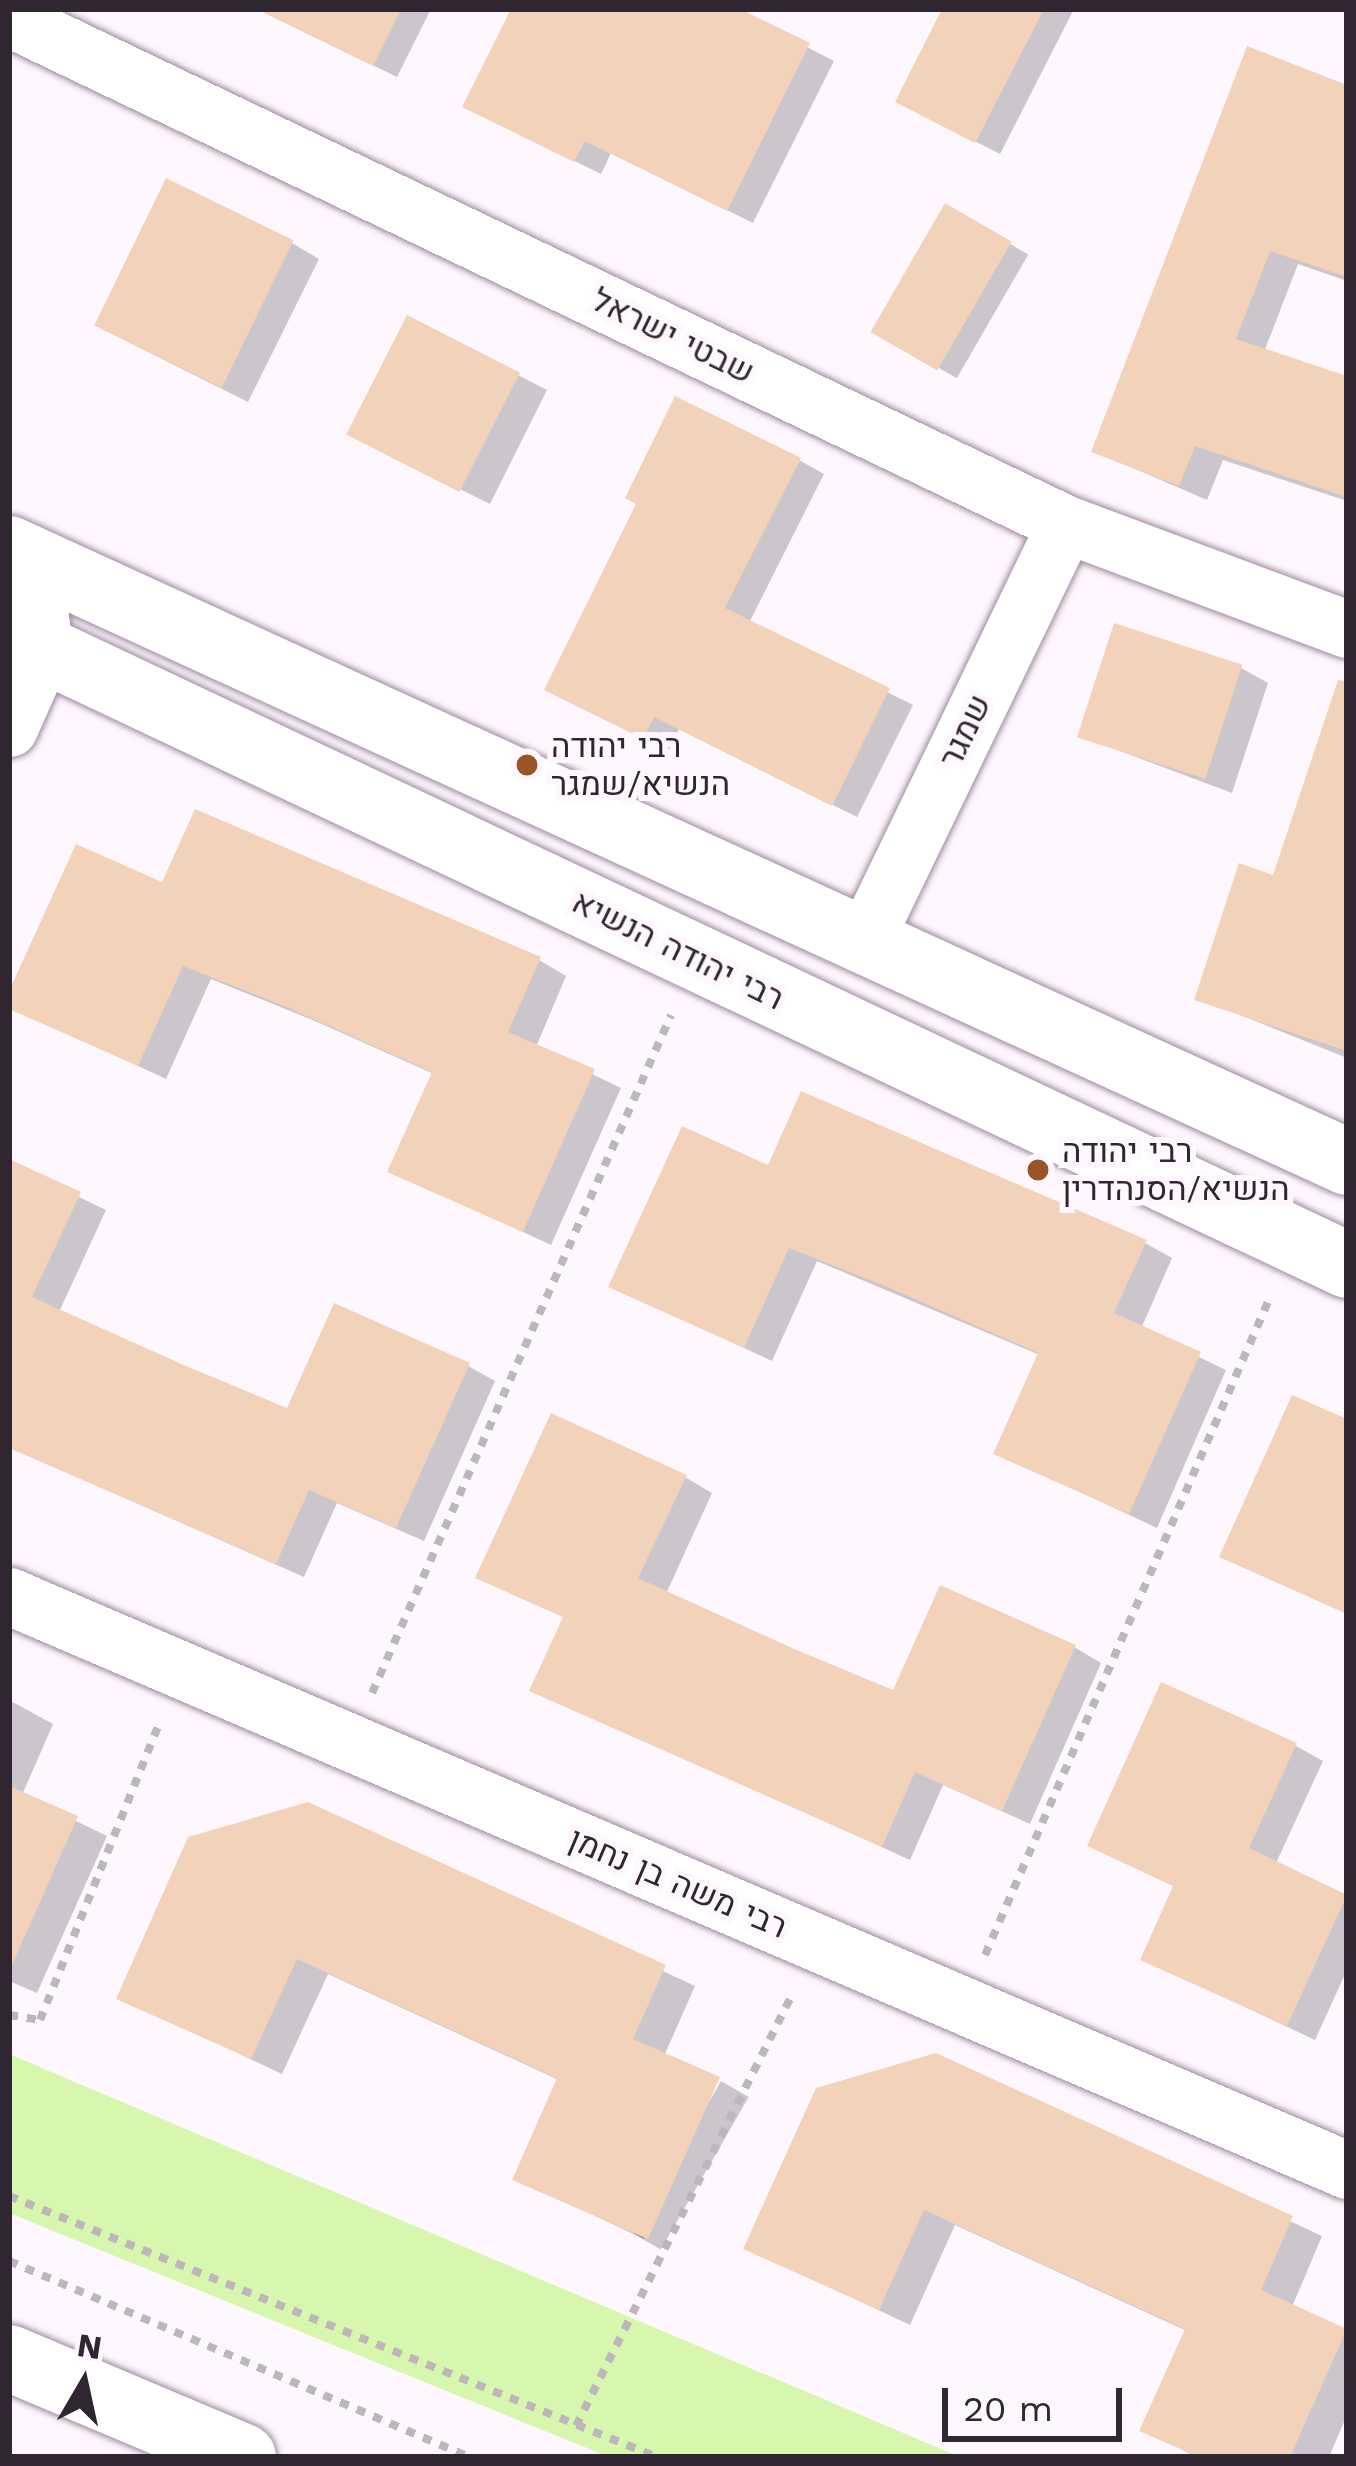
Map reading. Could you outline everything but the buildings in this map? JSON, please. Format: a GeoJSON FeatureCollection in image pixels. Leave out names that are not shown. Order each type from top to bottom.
{"type":"FeatureCollection","features":[{"type":"Feature","properties":{"kind":"street","name":"שבטי ישראל"},"geometry":{"type":"LineString","coordinates":[[9,18],[1066,524],[1347,629]]}},
{"type":"Feature","properties":{"kind":"street","name":"שמגר"},"geometry":{"type":"LineString","coordinates":[[865,938],[1066,524]]}},
{"type":"Feature","properties":{"kind":"street"},"geometry":{"type":"LineString","coordinates":[[9,728],[27,641],[21,554],[1347,1162]]}},
{"type":"Feature","properties":{"kind":"street"},"geometry":{"type":"LineString","coordinates":[[27,641],[130,603]]}},
{"type":"Feature","properties":{"kind":"street","name":"רבי יהודה הנשיא"},"geometry":{"type":"LineString","coordinates":[[27,641],[1320,1253]]}},
{"type":"Feature","properties":{"kind":"street","name":"רבי משה בן נחמן"},"geometry":{"type":"LineString","coordinates":[[9,1596],[1347,2170]]}},
{"type":"Feature","properties":{"kind":"street"},"geometry":{"type":"LineString","coordinates":[[9,2358],[243,2457]]}},
{"type":"Feature","properties":{"kind":"path"},"geometry":{"type":"LineString","coordinates":[[400,1632],[696,959]]}},
{"type":"Feature","properties":{"kind":"path"},"geometry":{"type":"LineString","coordinates":[[1014,1893],[1320,1253]]}},
{"type":"Feature","properties":{"kind":"path"},"geometry":{"type":"LineString","coordinates":[[9,2015],[40,2020],[181,1670]]}},
{"type":"Feature","properties":{"kind":"path"},"geometry":{"type":"LineString","coordinates":[[576,2426],[818,1943]]}},
{"type":"Feature","properties":{"kind":"path"},"geometry":{"type":"LineString","coordinates":[[9,2196],[657,2457]]}},
{"type":"Feature","properties":{"kind":"path"},"geometry":{"type":"LineString","coordinates":[[9,2261],[469,2457]]}},
{"type":"Feature","properties":{"kind":"green space"},"geometry":{"type":"Polygon","coordinates":[[[9,2054],[960,2457],[609,2457],[9,2213],[9,2054]]]}},
{"type":"Feature","properties":{"kind":"place","name":"רבי יהודה הנשיא/שמגר"},"geometry":{"type":"Point","coordinates":[527,765]}},
{"type":"Feature","properties":{"kind":"place","name":"רבי יהודה הנשיא/הסנהדרין"},"geometry":{"type":"Point","coordinates":[1038,1170]}}]}
